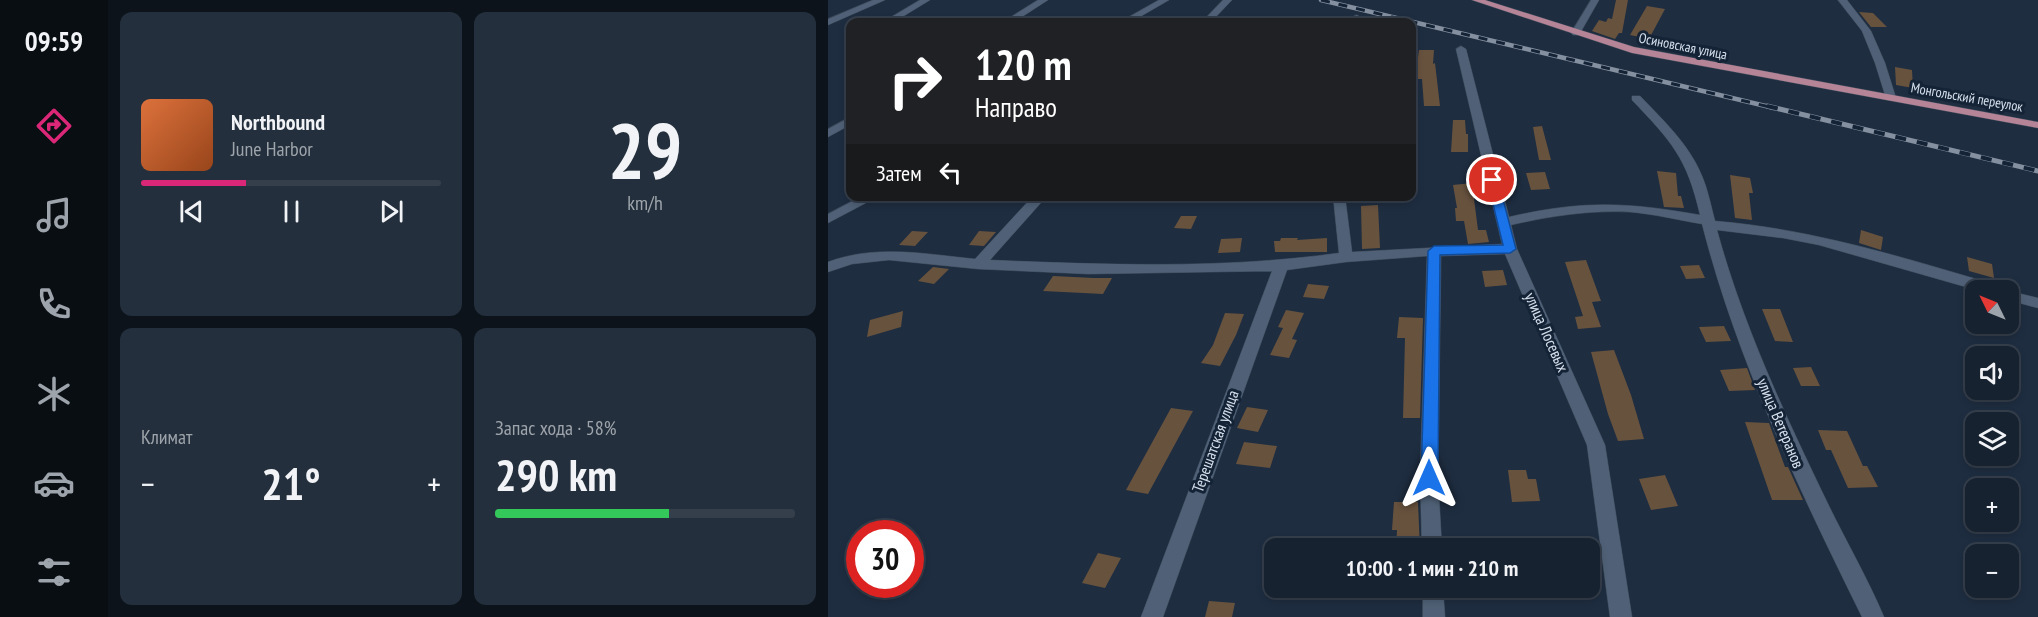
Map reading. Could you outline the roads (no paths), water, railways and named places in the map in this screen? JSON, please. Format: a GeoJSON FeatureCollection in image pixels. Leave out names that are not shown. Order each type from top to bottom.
{"type":"FeatureCollection","features":[{"type":"Feature","properties":{"kind":"main road","name":"Осиновская улица"},"geometry":{"type":"LineString","coordinates":[[1476,0],[1632,50],[1891,98]]}},
{"type":"Feature","properties":{"kind":"main road","name":"Монгольский переулок"},"geometry":{"type":"LineString","coordinates":[[1891,98],[2038,125]]}},
{"type":"Feature","properties":{"kind":"street"},"geometry":{"type":"LineString","coordinates":[[828,22],[880,0]]}},
{"type":"Feature","properties":{"kind":"street"},"geometry":{"type":"LineString","coordinates":[[895,18],[926,0]]}},
{"type":"Feature","properties":{"kind":"street"},"geometry":{"type":"LineString","coordinates":[[1015,18],[1044,0]]}},
{"type":"Feature","properties":{"kind":"street"},"geometry":{"type":"LineString","coordinates":[[1132,18],[1165,0]]}},
{"type":"Feature","properties":{"kind":"street"},"geometry":{"type":"LineString","coordinates":[[1210,18],[1228,0]]}},
{"type":"Feature","properties":{"kind":"street"},"geometry":{"type":"LineString","coordinates":[[1576,33],[1595,0]]}},
{"type":"Feature","properties":{"kind":"street"},"geometry":{"type":"LineString","coordinates":[[1842,0],[1866,31],[1880,63],[1891,98]]}},
{"type":"Feature","properties":{"kind":"street","name":"улица Лосевых"},"geometry":{"type":"LineString","coordinates":[[1461,49],[1510,249],[1596,445],[1622,617]]}},
{"type":"Feature","properties":{"kind":"street","name":"улица Ветеранов"},"geometry":{"type":"LineString","coordinates":[[1636,98],[1667,129],[1695,176],[1733,309],[1812,494],[1873,617]]}},
{"type":"Feature","properties":{"kind":"street"},"geometry":{"type":"LineString","coordinates":[[828,134],[846,123]]}},
{"type":"Feature","properties":{"kind":"street"},"geometry":{"type":"LineString","coordinates":[[828,219],[863,201]]}},
{"type":"Feature","properties":{"kind":"street"},"geometry":{"type":"LineString","coordinates":[[978,264],[1036,201]]}},
{"type":"Feature","properties":{"kind":"street"},"geometry":{"type":"LineString","coordinates":[[1340,201],[1346,257]]}},
{"type":"Feature","properties":{"kind":"street"},"geometry":{"type":"LineString","coordinates":[[1503,223],[1555,212],[1647,209],[1708,223],[1737,226],[1852,247],[1965,281]]}},
{"type":"Feature","properties":{"kind":"street"},"geometry":{"type":"LineString","coordinates":[[828,267],[850,260],[889,255],[978,264],[1137,270],[1281,266],[1346,257],[1510,249]]}},
{"type":"Feature","properties":{"kind":"street"},"geometry":{"type":"LineString","coordinates":[[1432,538],[1429,467],[1434,251]]}},
{"type":"Feature","properties":{"kind":"street","name":"Терешатская улица"},"geometry":{"type":"LineString","coordinates":[[1152,617],[1281,266]]}},
{"type":"Feature","properties":{"kind":"street"},"geometry":{"type":"LineString","coordinates":[[2019,297],[2038,303]]}},
{"type":"Feature","properties":{"kind":"street"},"geometry":{"type":"LineString","coordinates":[[1433,598],[1434,617]]}},
{"type":"Feature","properties":{"kind":"railway"},"geometry":{"type":"LineString","coordinates":[[1321,0],[1396,18]]}},
{"type":"Feature","properties":{"kind":"railway"},"geometry":{"type":"LineString","coordinates":[[1416,23],[1774,108]]}},
{"type":"Feature","properties":{"kind":"railway"},"geometry":{"type":"LineString","coordinates":[[1767,106],[2038,171]]}}]}
